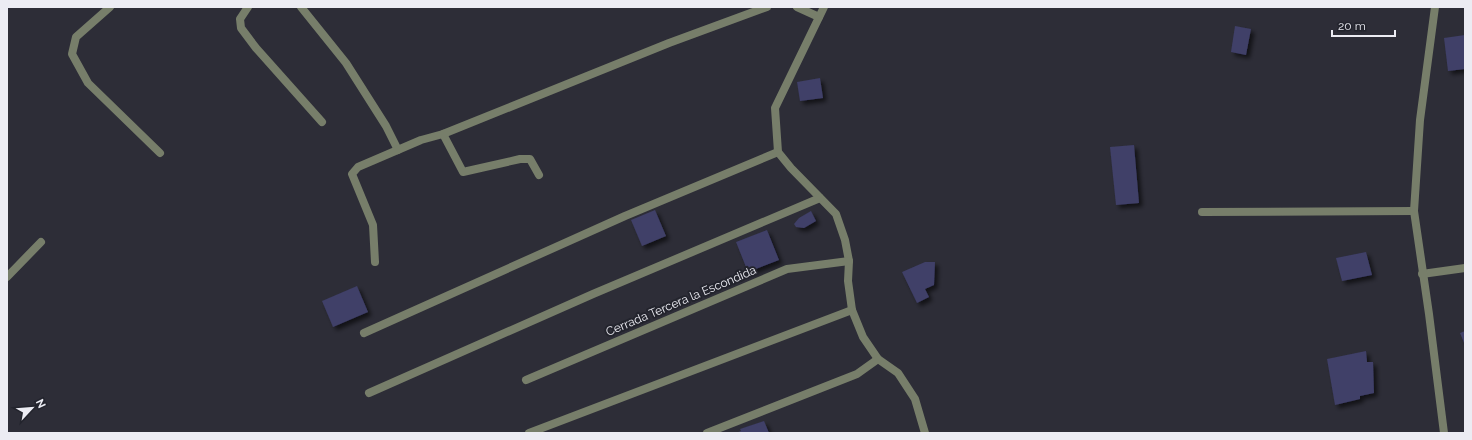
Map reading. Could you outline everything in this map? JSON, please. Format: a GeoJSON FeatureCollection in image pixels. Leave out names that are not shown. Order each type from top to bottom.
{"type":"FeatureCollection","features":[{"type":"Feature","properties":{"kind":"street"},"geometry":{"type":"LineString","coordinates":[[110,7],[76,37],[72,54],[88,83],[160,153]]}},
{"type":"Feature","properties":{"kind":"street"},"geometry":{"type":"LineString","coordinates":[[248,7],[240,19],[241,28],[256,48],[322,122]]}},
{"type":"Feature","properties":{"kind":"street"},"geometry":{"type":"LineString","coordinates":[[301,7],[346,63],[386,126],[398,150]]}},
{"type":"Feature","properties":{"kind":"street"},"geometry":{"type":"LineString","coordinates":[[375,262],[373,225],[352,174],[358,167],[421,140],[443,134],[669,43],[767,7]]}},
{"type":"Feature","properties":{"kind":"street"},"geometry":{"type":"LineString","coordinates":[[797,7],[819,17]]}},
{"type":"Feature","properties":{"kind":"street"},"geometry":{"type":"LineString","coordinates":[[824,7],[775,108],[778,152],[836,214],[846,240],[849,261],[848,281],[852,310],[863,337],[878,359],[898,373],[915,399],[925,433]]}},
{"type":"Feature","properties":{"kind":"street"},"geometry":{"type":"LineString","coordinates":[[1434,7],[1420,120],[1414,211],[1444,433]]}},
{"type":"Feature","properties":{"kind":"street"},"geometry":{"type":"LineString","coordinates":[[443,134],[463,172],[520,159],[530,159],[538,175]]}},
{"type":"Feature","properties":{"kind":"street"},"geometry":{"type":"LineString","coordinates":[[364,333],[625,216],[778,152]]}},
{"type":"Feature","properties":{"kind":"street"},"geometry":{"type":"LineString","coordinates":[[369,393],[593,294],[820,198]]}},
{"type":"Feature","properties":{"kind":"street"},"geometry":{"type":"LineString","coordinates":[[1202,212],[1414,211]]}},
{"type":"Feature","properties":{"kind":"street"},"geometry":{"type":"LineString","coordinates":[[7,277],[41,242]]}},
{"type":"Feature","properties":{"kind":"street","name":"Cerrada Tercera la Escondida"},"geometry":{"type":"LineString","coordinates":[[526,380],[787,269],[849,261]]}},
{"type":"Feature","properties":{"kind":"street"},"geometry":{"type":"LineString","coordinates":[[1422,274],[1465,268]]}},
{"type":"Feature","properties":{"kind":"street"},"geometry":{"type":"LineString","coordinates":[[529,433],[852,310]]}},
{"type":"Feature","properties":{"kind":"street"},"geometry":{"type":"LineString","coordinates":[[706,433],[857,374],[878,359]]}},
{"type":"Feature","properties":{"kind":"building"},"geometry":{"type":"Polygon","coordinates":[[[1235,26],[1251,29],[1246,55],[1231,52],[1235,26]]]}},
{"type":"Feature","properties":{"kind":"building"},"geometry":{"type":"Polygon","coordinates":[[[1465,35],[1465,69],[1448,71],[1444,38],[1465,35]]]}},
{"type":"Feature","properties":{"kind":"building"},"geometry":{"type":"Polygon","coordinates":[[[820,78],[823,98],[800,101],[797,82],[820,78]]]}},
{"type":"Feature","properties":{"kind":"building"},"geometry":{"type":"Polygon","coordinates":[[[1134,145],[1139,203],[1116,205],[1110,147],[1134,145]]]}},
{"type":"Feature","properties":{"kind":"building"},"geometry":{"type":"Polygon","coordinates":[[[655,210],[666,236],[642,246],[631,220],[655,210]]]}},
{"type":"Feature","properties":{"kind":"building"},"geometry":{"type":"Polygon","coordinates":[[[811,211],[816,221],[804,228],[796,227],[794,224],[799,218],[811,211]]]}},
{"type":"Feature","properties":{"kind":"building"},"geometry":{"type":"Polygon","coordinates":[[[767,230],[779,260],[748,272],[736,242],[767,230]]]}},
{"type":"Feature","properties":{"kind":"building"},"geometry":{"type":"Polygon","coordinates":[[[1366,252],[1372,275],[1342,281],[1336,258],[1366,252]]]}},
{"type":"Feature","properties":{"kind":"building"},"geometry":{"type":"Polygon","coordinates":[[[925,262],[935,262],[934,285],[925,289],[929,297],[917,303],[902,272],[925,262]]]}},
{"type":"Feature","properties":{"kind":"building"},"geometry":{"type":"Polygon","coordinates":[[[357,286],[368,312],[333,327],[322,301],[357,286]]]}},
{"type":"Feature","properties":{"kind":"building"},"geometry":{"type":"Polygon","coordinates":[[[1465,331],[1465,345],[1460,333],[1465,331]]]}},
{"type":"Feature","properties":{"kind":"building"},"geometry":{"type":"Polygon","coordinates":[[[1366,351],[1367,362],[1373,362],[1374,393],[1360,396],[1360,399],[1335,405],[1327,359],[1366,351]]]}},
{"type":"Feature","properties":{"kind":"building"},"geometry":{"type":"Polygon","coordinates":[[[764,421],[769,433],[736,433],[741,431],[740,429],[764,421]]]}}]}
